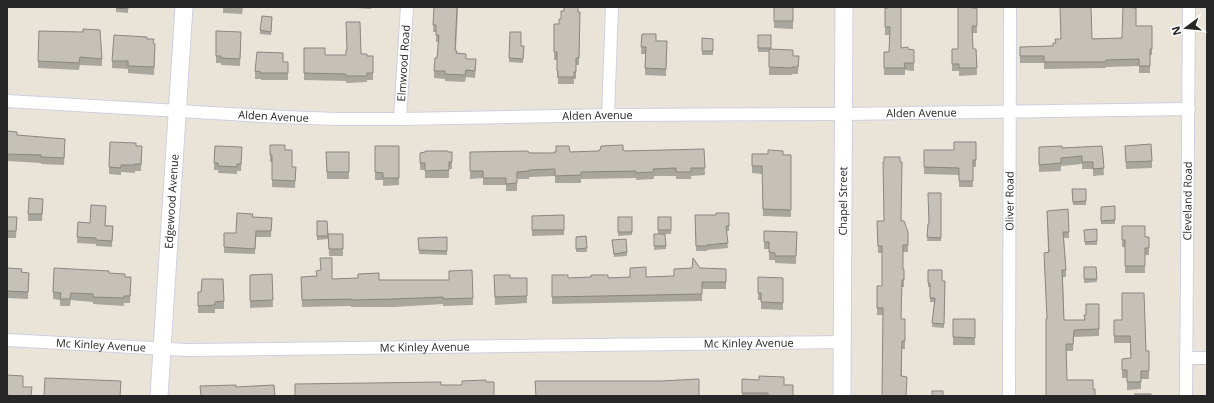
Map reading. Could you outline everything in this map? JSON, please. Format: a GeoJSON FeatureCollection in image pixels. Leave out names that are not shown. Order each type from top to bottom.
{"type":"FeatureCollection","features":[{"type":"Feature","properties":{"kind":"street","name":"Edgewood Avenue"},"geometry":{"type":"LineString","coordinates":[[159,396],[184,7]]}},
{"type":"Feature","properties":{"kind":"street","name":"Elmwood Road"},"geometry":{"type":"LineString","coordinates":[[400,119],[407,7]]}},
{"type":"Feature","properties":{"kind":"street"},"geometry":{"type":"LineString","coordinates":[[608,115],[612,7]]}},
{"type":"Feature","properties":{"kind":"street","name":"Chapel Street"},"geometry":{"type":"LineString","coordinates":[[842,396],[844,7]]}},
{"type":"Feature","properties":{"kind":"street","name":"Oliver Road"},"geometry":{"type":"LineString","coordinates":[[1009,396],[1010,7]]}},
{"type":"Feature","properties":{"kind":"street","name":"Cleveland Road"},"geometry":{"type":"LineString","coordinates":[[1186,396],[1189,7]]}},
{"type":"Feature","properties":{"kind":"street","name":"Alden Avenue"},"geometry":{"type":"LineString","coordinates":[[7,101],[314,118],[400,119],[608,115],[843,114],[1189,109]]}},
{"type":"Feature","properties":{"kind":"street","name":"Mc Kinley Avenue"},"geometry":{"type":"LineString","coordinates":[[7,340],[162,349],[228,350],[843,342]]}},
{"type":"Feature","properties":{"kind":"street"},"geometry":{"type":"LineString","coordinates":[[1186,358],[1207,358]]}},
{"type":"Feature","properties":{"kind":"building"},"geometry":{"type":"Polygon","coordinates":[[[128,7],[128,9],[116,8],[128,7]]]}},
{"type":"Feature","properties":{"kind":"building"},"geometry":{"type":"Polygon","coordinates":[[[434,7],[457,7],[455,50],[457,51],[456,53],[466,54],[466,59],[476,59],[475,71],[466,70],[465,75],[445,74],[445,71],[434,71],[439,35],[436,35],[436,25],[433,25],[434,7]]]}},
{"type":"Feature","properties":{"kind":"building"},"geometry":{"type":"Polygon","coordinates":[[[564,7],[578,7],[578,12],[580,12],[579,58],[576,58],[576,72],[574,72],[574,77],[558,77],[557,52],[554,52],[554,24],[559,24],[559,19],[561,19],[561,11],[564,11],[564,7]]]}},
{"type":"Feature","properties":{"kind":"building"},"geometry":{"type":"Polygon","coordinates":[[[774,7],[793,7],[793,21],[774,21],[774,7]]]}},
{"type":"Feature","properties":{"kind":"building"},"geometry":{"type":"Polygon","coordinates":[[[901,7],[901,48],[908,47],[908,49],[914,50],[914,63],[904,63],[905,68],[884,68],[884,52],[889,52],[890,27],[885,27],[885,8],[901,7]]]}},
{"type":"Feature","properties":{"kind":"building"},"geometry":{"type":"Polygon","coordinates":[[[958,7],[977,8],[977,26],[972,26],[973,49],[976,49],[977,68],[959,68],[959,64],[952,64],[952,49],[958,49],[958,7]]]}},
{"type":"Feature","properties":{"kind":"building"},"geometry":{"type":"Polygon","coordinates":[[[1060,7],[1091,7],[1092,39],[1122,38],[1123,7],[1136,8],[1136,26],[1152,26],[1150,66],[1139,66],[1139,59],[1106,60],[1106,62],[1044,62],[1044,56],[1020,56],[1020,47],[1053,46],[1053,43],[1056,43],[1055,39],[1061,39],[1060,7]]]}},
{"type":"Feature","properties":{"kind":"building"},"geometry":{"type":"Polygon","coordinates":[[[262,16],[272,17],[271,32],[260,30],[262,16]]]}},
{"type":"Feature","properties":{"kind":"building"},"geometry":{"type":"Polygon","coordinates":[[[346,22],[360,22],[361,54],[373,56],[373,73],[367,73],[367,76],[346,76],[346,74],[304,73],[304,48],[325,48],[325,55],[346,55],[346,22]]]}},
{"type":"Feature","properties":{"kind":"building"},"geometry":{"type":"Polygon","coordinates":[[[83,29],[100,30],[102,59],[80,57],[79,63],[38,61],[39,31],[83,32],[83,29]]]}},
{"type":"Feature","properties":{"kind":"building"},"geometry":{"type":"Polygon","coordinates":[[[216,31],[241,32],[240,59],[221,58],[221,56],[216,56],[216,31]]]}},
{"type":"Feature","properties":{"kind":"building"},"geometry":{"type":"Polygon","coordinates":[[[510,32],[521,32],[521,46],[524,46],[523,59],[509,58],[510,32]]]}},
{"type":"Feature","properties":{"kind":"building"},"geometry":{"type":"Polygon","coordinates":[[[642,34],[656,34],[656,41],[667,41],[666,69],[645,68],[646,47],[641,47],[642,34]]]}},
{"type":"Feature","properties":{"kind":"building"},"geometry":{"type":"Polygon","coordinates":[[[114,35],[147,37],[147,39],[154,39],[154,67],[128,66],[128,61],[112,61],[114,35]]]}},
{"type":"Feature","properties":{"kind":"building"},"geometry":{"type":"Polygon","coordinates":[[[758,35],[771,35],[771,48],[758,48],[758,35]]]}},
{"type":"Feature","properties":{"kind":"building"},"geometry":{"type":"Polygon","coordinates":[[[702,38],[713,39],[713,51],[702,51],[702,38]]]}},
{"type":"Feature","properties":{"kind":"building"},"geometry":{"type":"Polygon","coordinates":[[[769,49],[793,50],[793,56],[799,56],[798,67],[769,67],[769,49]]]}},
{"type":"Feature","properties":{"kind":"building"},"geometry":{"type":"Polygon","coordinates":[[[257,52],[283,53],[283,62],[288,62],[288,73],[261,73],[255,71],[257,52]]]}},
{"type":"Feature","properties":{"kind":"building"},"geometry":{"type":"Polygon","coordinates":[[[7,131],[17,132],[17,135],[65,139],[64,158],[41,157],[41,155],[7,154],[7,131]]]}},
{"type":"Feature","properties":{"kind":"building"},"geometry":{"type":"Polygon","coordinates":[[[110,142],[136,143],[136,146],[142,146],[141,164],[121,165],[121,168],[109,167],[110,142]]]}},
{"type":"Feature","properties":{"kind":"building"},"geometry":{"type":"Polygon","coordinates":[[[954,142],[976,142],[976,160],[973,160],[973,181],[959,181],[959,168],[924,167],[924,150],[954,150],[954,142]]]}},
{"type":"Feature","properties":{"kind":"building"},"geometry":{"type":"Polygon","coordinates":[[[1151,144],[1152,161],[1126,162],[1125,146],[1151,144]]]}},
{"type":"Feature","properties":{"kind":"building"},"geometry":{"type":"Polygon","coordinates":[[[270,145],[285,145],[285,150],[292,150],[292,167],[296,167],[295,181],[272,180],[272,155],[270,155],[270,145]]]}},
{"type":"Feature","properties":{"kind":"building"},"geometry":{"type":"Polygon","coordinates":[[[623,145],[624,151],[704,149],[705,168],[691,168],[691,172],[676,172],[676,168],[653,169],[654,172],[581,172],[581,175],[555,176],[555,169],[529,170],[517,172],[517,183],[506,184],[506,178],[483,178],[483,171],[470,171],[470,152],[528,151],[529,153],[554,153],[556,152],[556,146],[569,146],[570,152],[598,151],[600,150],[601,146],[623,145]]]}},
{"type":"Feature","properties":{"kind":"building"},"geometry":{"type":"Polygon","coordinates":[[[215,146],[242,147],[241,164],[237,164],[237,167],[218,166],[218,163],[214,163],[215,146]]]}},
{"type":"Feature","properties":{"kind":"building"},"geometry":{"type":"Polygon","coordinates":[[[375,146],[399,146],[399,178],[383,178],[383,173],[375,172],[375,146]]]}},
{"type":"Feature","properties":{"kind":"building"},"geometry":{"type":"Polygon","coordinates":[[[1062,146],[1062,148],[1102,146],[1104,168],[1093,169],[1093,162],[1082,162],[1082,156],[1061,158],[1061,163],[1039,165],[1039,147],[1062,146]]]}},
{"type":"Feature","properties":{"kind":"building"},"geometry":{"type":"Polygon","coordinates":[[[768,150],[783,151],[783,155],[791,155],[791,210],[763,209],[762,166],[752,166],[752,154],[768,154],[768,150]]]}},
{"type":"Feature","properties":{"kind":"building"},"geometry":{"type":"Polygon","coordinates":[[[425,151],[452,152],[452,162],[449,162],[449,170],[425,171],[425,163],[420,163],[420,153],[425,151]]]}},
{"type":"Feature","properties":{"kind":"building"},"geometry":{"type":"Polygon","coordinates":[[[326,152],[349,152],[349,172],[327,172],[326,152]]]}},
{"type":"Feature","properties":{"kind":"building"},"geometry":{"type":"Polygon","coordinates":[[[884,157],[900,157],[900,162],[902,162],[901,221],[904,221],[908,232],[908,245],[903,245],[904,280],[902,280],[901,319],[905,319],[905,341],[902,341],[901,376],[907,377],[906,396],[882,396],[883,308],[877,308],[877,286],[882,286],[882,246],[878,246],[877,221],[884,221],[884,157]]]}},
{"type":"Feature","properties":{"kind":"building"},"geometry":{"type":"Polygon","coordinates":[[[1072,189],[1086,189],[1086,201],[1073,202],[1072,189]]]}},
{"type":"Feature","properties":{"kind":"building"},"geometry":{"type":"Polygon","coordinates":[[[928,193],[941,193],[941,238],[927,237],[929,224],[928,193]]]}},
{"type":"Feature","properties":{"kind":"building"},"geometry":{"type":"Polygon","coordinates":[[[29,198],[43,199],[42,214],[28,214],[29,198]]]}},
{"type":"Feature","properties":{"kind":"building"},"geometry":{"type":"Polygon","coordinates":[[[91,205],[106,206],[105,226],[113,226],[112,241],[77,237],[78,222],[90,223],[91,205]]]}},
{"type":"Feature","properties":{"kind":"building"},"geometry":{"type":"Polygon","coordinates":[[[1115,206],[1115,220],[1101,221],[1101,207],[1115,206]]]}},
{"type":"Feature","properties":{"kind":"building"},"geometry":{"type":"Polygon","coordinates":[[[1068,209],[1069,232],[1063,232],[1066,270],[1062,270],[1064,320],[1085,320],[1084,315],[1086,315],[1086,304],[1099,304],[1099,329],[1074,330],[1073,344],[1066,344],[1067,380],[1093,380],[1095,396],[1046,396],[1047,319],[1044,253],[1049,252],[1047,211],[1068,209]]]}},
{"type":"Feature","properties":{"kind":"building"},"geometry":{"type":"Polygon","coordinates":[[[237,213],[253,214],[252,217],[272,218],[271,231],[256,231],[255,249],[224,247],[224,233],[236,233],[237,213]]]}},
{"type":"Feature","properties":{"kind":"building"},"geometry":{"type":"Polygon","coordinates":[[[716,213],[729,213],[729,226],[726,226],[728,243],[696,246],[695,215],[716,215],[716,213]]]}},
{"type":"Feature","properties":{"kind":"building"},"geometry":{"type":"Polygon","coordinates":[[[564,215],[564,230],[532,230],[532,216],[564,215]]]}},
{"type":"Feature","properties":{"kind":"building"},"geometry":{"type":"Polygon","coordinates":[[[7,217],[17,217],[16,231],[7,231],[7,217]]]}},
{"type":"Feature","properties":{"kind":"building"},"geometry":{"type":"Polygon","coordinates":[[[618,217],[632,217],[632,232],[618,232],[618,217]]]}},
{"type":"Feature","properties":{"kind":"building"},"geometry":{"type":"Polygon","coordinates":[[[658,217],[671,217],[671,230],[658,230],[658,217]]]}},
{"type":"Feature","properties":{"kind":"building"},"geometry":{"type":"Polygon","coordinates":[[[317,221],[327,221],[328,236],[317,236],[317,221]]]}},
{"type":"Feature","properties":{"kind":"building"},"geometry":{"type":"Polygon","coordinates":[[[1122,226],[1145,226],[1145,237],[1149,237],[1149,248],[1145,248],[1145,266],[1125,266],[1125,240],[1122,240],[1122,226]]]}},
{"type":"Feature","properties":{"kind":"building"},"geometry":{"type":"Polygon","coordinates":[[[1097,229],[1097,241],[1085,242],[1084,230],[1097,229]]]}},
{"type":"Feature","properties":{"kind":"building"},"geometry":{"type":"Polygon","coordinates":[[[764,231],[797,232],[796,256],[775,256],[775,253],[769,252],[769,242],[764,242],[764,231]]]}},
{"type":"Feature","properties":{"kind":"building"},"geometry":{"type":"Polygon","coordinates":[[[328,234],[343,234],[343,249],[329,249],[328,234]]]}},
{"type":"Feature","properties":{"kind":"building"},"geometry":{"type":"Polygon","coordinates":[[[654,234],[665,234],[666,246],[654,246],[654,234]]]}},
{"type":"Feature","properties":{"kind":"building"},"geometry":{"type":"Polygon","coordinates":[[[586,236],[587,248],[576,249],[576,237],[586,236]]]}},
{"type":"Feature","properties":{"kind":"building"},"geometry":{"type":"Polygon","coordinates":[[[447,237],[447,251],[419,250],[418,238],[447,237]]]}},
{"type":"Feature","properties":{"kind":"building"},"geometry":{"type":"Polygon","coordinates":[[[626,239],[627,252],[614,254],[612,240],[626,239]]]}},
{"type":"Feature","properties":{"kind":"building"},"geometry":{"type":"Polygon","coordinates":[[[320,258],[332,258],[332,279],[358,278],[358,274],[379,273],[379,280],[449,280],[449,271],[472,270],[473,298],[443,299],[443,297],[302,300],[301,277],[317,276],[316,271],[321,270],[320,258]]]}},
{"type":"Feature","properties":{"kind":"building"},"geometry":{"type":"Polygon","coordinates":[[[693,258],[700,268],[726,269],[726,282],[702,282],[702,294],[552,297],[552,275],[568,275],[568,278],[591,277],[591,275],[608,275],[608,278],[630,277],[630,268],[646,267],[646,277],[674,276],[674,269],[692,268],[693,258]]]}},
{"type":"Feature","properties":{"kind":"building"},"geometry":{"type":"Polygon","coordinates":[[[1084,267],[1096,267],[1097,279],[1084,279],[1084,267]]]}},
{"type":"Feature","properties":{"kind":"building"},"geometry":{"type":"Polygon","coordinates":[[[7,268],[22,269],[21,272],[29,273],[28,292],[7,291],[7,268]]]}},
{"type":"Feature","properties":{"kind":"building"},"geometry":{"type":"Polygon","coordinates":[[[54,268],[109,271],[109,273],[125,274],[125,277],[131,277],[130,296],[124,296],[124,298],[93,297],[93,294],[71,293],[70,299],[60,299],[61,293],[53,292],[54,268]]]}},
{"type":"Feature","properties":{"kind":"building"},"geometry":{"type":"Polygon","coordinates":[[[928,270],[942,270],[942,281],[945,281],[944,324],[932,323],[935,298],[930,298],[928,270]]]}},
{"type":"Feature","properties":{"kind":"building"},"geometry":{"type":"Polygon","coordinates":[[[272,274],[273,300],[250,301],[250,275],[272,274]]]}},
{"type":"Feature","properties":{"kind":"building"},"geometry":{"type":"Polygon","coordinates":[[[494,275],[510,275],[510,278],[527,278],[527,296],[495,297],[494,275]]]}},
{"type":"Feature","properties":{"kind":"building"},"geometry":{"type":"Polygon","coordinates":[[[758,277],[783,278],[783,303],[761,302],[761,293],[758,293],[758,277]]]}},
{"type":"Feature","properties":{"kind":"building"},"geometry":{"type":"Polygon","coordinates":[[[202,279],[223,279],[224,301],[215,302],[215,305],[198,306],[198,292],[201,292],[202,279]]]}},
{"type":"Feature","properties":{"kind":"building"},"geometry":{"type":"Polygon","coordinates":[[[1122,293],[1144,293],[1146,351],[1149,351],[1149,371],[1141,371],[1141,382],[1127,382],[1127,370],[1122,370],[1122,359],[1131,358],[1130,336],[1114,336],[1114,320],[1122,320],[1122,293]]]}},
{"type":"Feature","properties":{"kind":"building"},"geometry":{"type":"Polygon","coordinates":[[[953,319],[975,319],[975,338],[953,337],[953,319]]]}},
{"type":"Feature","properties":{"kind":"building"},"geometry":{"type":"Polygon","coordinates":[[[7,375],[23,376],[23,387],[32,387],[31,396],[8,396],[7,375]]]}},
{"type":"Feature","properties":{"kind":"building"},"geometry":{"type":"Polygon","coordinates":[[[759,376],[784,377],[784,385],[793,385],[793,396],[768,396],[768,393],[742,393],[742,379],[759,380],[759,376]]]}},
{"type":"Feature","properties":{"kind":"building"},"geometry":{"type":"Polygon","coordinates":[[[45,378],[121,381],[120,396],[44,396],[45,378]]]}},
{"type":"Feature","properties":{"kind":"building"},"geometry":{"type":"Polygon","coordinates":[[[699,379],[699,396],[536,396],[535,381],[661,381],[699,379]]]}},
{"type":"Feature","properties":{"kind":"building"},"geometry":{"type":"Polygon","coordinates":[[[486,380],[486,382],[494,382],[494,396],[295,396],[295,384],[441,382],[441,385],[462,385],[462,381],[486,380]]]}},
{"type":"Feature","properties":{"kind":"building"},"geometry":{"type":"Polygon","coordinates":[[[236,385],[236,387],[274,385],[275,396],[201,396],[200,386],[236,385]]]}},
{"type":"Feature","properties":{"kind":"building"},"geometry":{"type":"Polygon","coordinates":[[[932,391],[943,391],[943,396],[932,396],[932,391]]]}},
{"type":"Feature","properties":{"kind":"building"},"geometry":{"type":"Polygon","coordinates":[[[1135,394],[1151,394],[1151,396],[1135,396],[1135,394]]]}}]}
